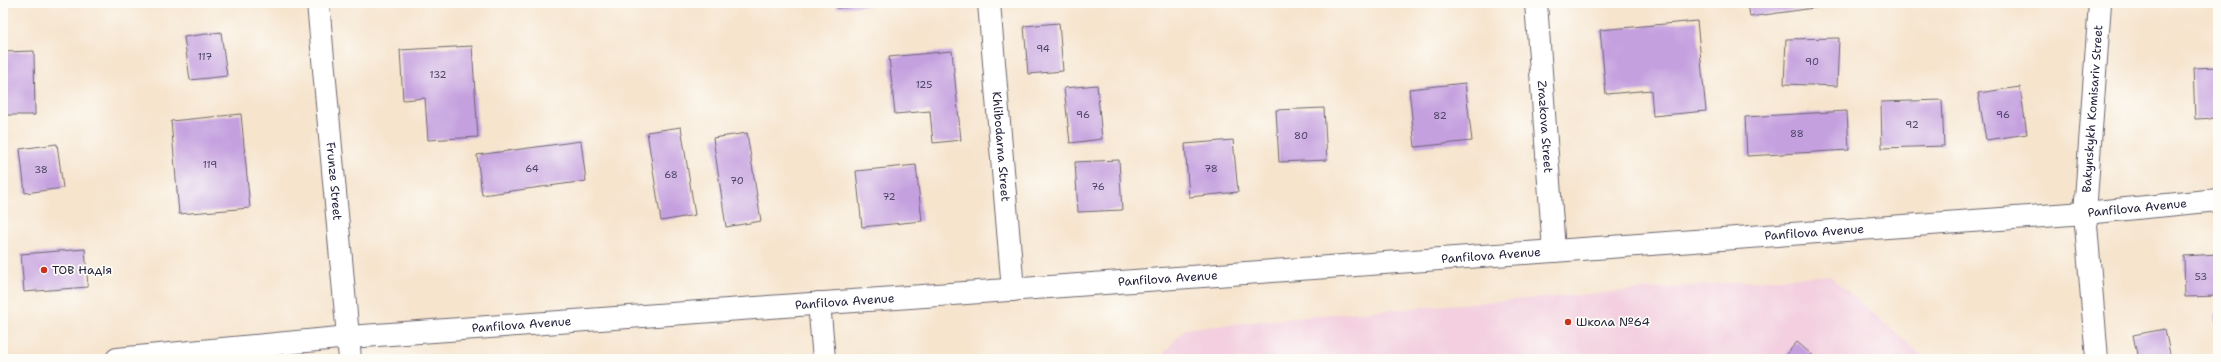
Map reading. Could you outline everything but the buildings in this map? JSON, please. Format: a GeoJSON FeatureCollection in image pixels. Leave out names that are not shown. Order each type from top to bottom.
{"type":"FeatureCollection","features":[{"type":"Feature","properties":{"kind":"main road","name":"Frunze Street"},"geometry":{"type":"LineString","coordinates":[[318,3],[350,359]]}},
{"type":"Feature","properties":{"kind":"main road","name":"Khlibodarna Street"},"geometry":{"type":"LineString","coordinates":[[989,3],[1013,290]]}},
{"type":"Feature","properties":{"kind":"main road","name":"Zrazkova Street"},"geometry":{"type":"LineString","coordinates":[[1536,3],[1554,251]]}},
{"type":"Feature","properties":{"kind":"main road","name":"Bakynskykh Komisariv Street"},"geometry":{"type":"LineString","coordinates":[[2097,359],[2085,212],[2100,3]]}},
{"type":"Feature","properties":{"kind":"main road","name":"Panfilova Avenue"},"geometry":{"type":"LineString","coordinates":[[117,359],[349,337],[1554,251],[2085,212],[2218,200]]}},
{"type":"Feature","properties":{"kind":"main road"},"geometry":{"type":"LineString","coordinates":[[819,304],[824,359]]}},
{"type":"Feature","properties":{"kind":"shaded area","name":"Школа №64"},"geometry":{"type":"Polygon","coordinates":[[[1829,275],[1926,359],[1159,359],[1185,329],[1321,315],[1829,275]]]}},
{"type":"Feature","properties":{"kind":"place","name":"ТОВ Надія"},"geometry":{"type":"Point","coordinates":[44,270]}},
{"type":"Feature","properties":{"kind":"place","name":"Школа №64"},"geometry":{"type":"Point","coordinates":[1568,322]}}]}
